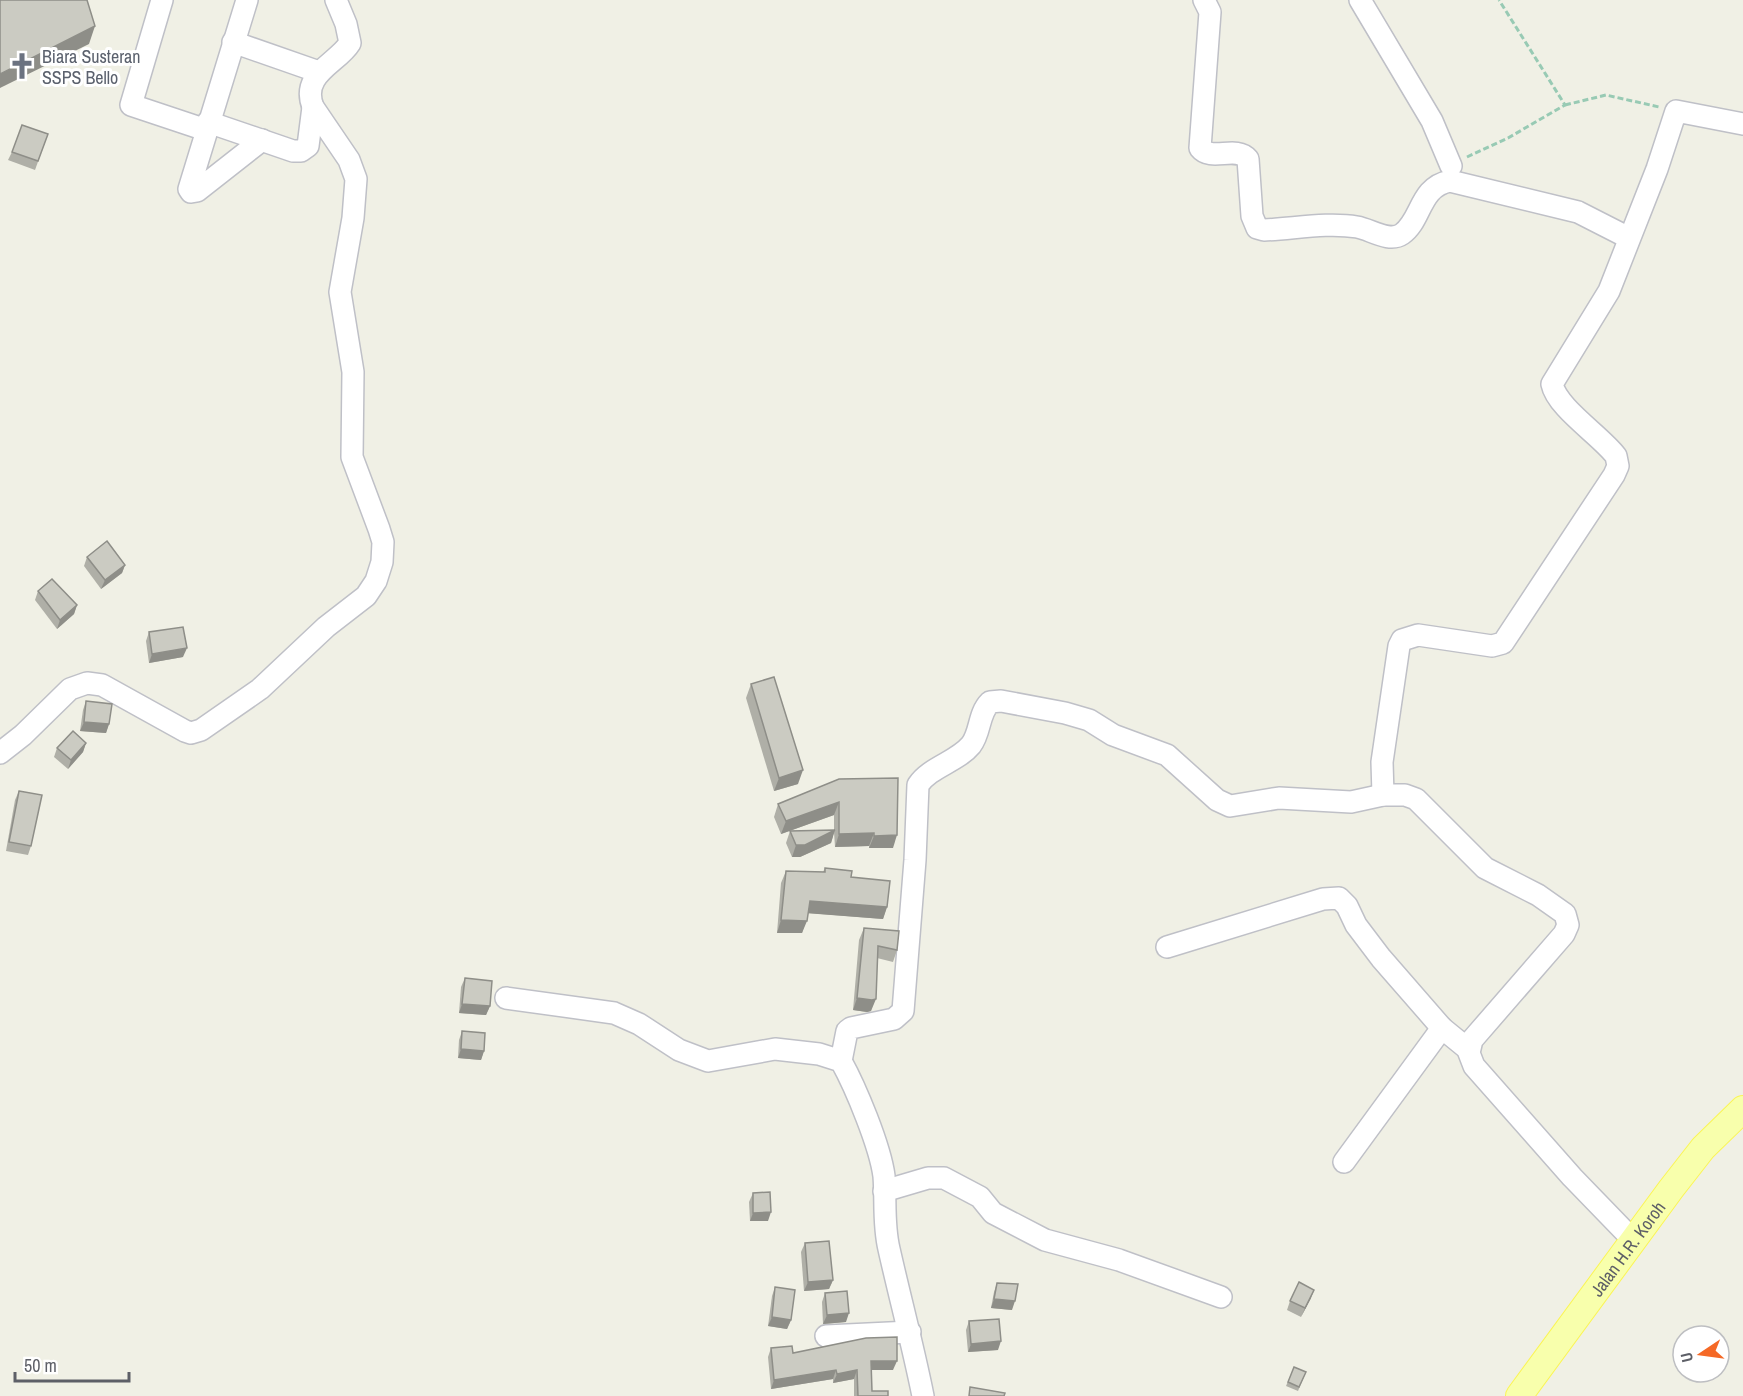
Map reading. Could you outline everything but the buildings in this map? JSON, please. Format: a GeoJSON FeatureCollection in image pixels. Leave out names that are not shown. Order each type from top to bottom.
{"type":"FeatureCollection","features":[{"type":"Feature","properties":{"kind":"main road","name":"Jalan H.R. Koroh"},"geometry":{"type":"LineString","coordinates":[[1520,1396],[1703,1148],[1743,1109]]}},
{"type":"Feature","properties":{"kind":"street"},"geometry":{"type":"LineString","coordinates":[[162,0],[131,105],[262,140],[293,151],[301,151],[308,146],[313,106],[310,93],[319,72],[350,43],[350,36],[336,0]]}},
{"type":"Feature","properties":{"kind":"street"},"geometry":{"type":"LineString","coordinates":[[247,0],[189,182],[192,192],[262,140]]}},
{"type":"Feature","properties":{"kind":"street"},"geometry":{"type":"LineString","coordinates":[[1204,0],[1210,12],[1200,148],[1207,153],[1242,154],[1248,159],[1252,216],[1257,228],[1264,230],[1345,226],[1389,237],[1397,236],[1405,231],[1428,195],[1438,185],[1450,181],[1578,212],[1629,238]]}},
{"type":"Feature","properties":{"kind":"street"},"geometry":{"type":"LineString","coordinates":[[1360,0],[1432,121],[1451,166]]}},
{"type":"Feature","properties":{"kind":"street"},"geometry":{"type":"LineString","coordinates":[[233,42],[319,72]]}},
{"type":"Feature","properties":{"kind":"street"},"geometry":{"type":"LineString","coordinates":[[0,753],[23,735],[70,689],[87,682],[102,685],[185,731],[191,733],[201,730],[260,689],[326,627],[366,596],[376,580],[382,562],[383,542],[352,457],[352,372],[340,292],[357,185],[349,160],[313,106]]}},
{"type":"Feature","properties":{"kind":"street"},"geometry":{"type":"LineString","coordinates":[[1383,795],[1382,762],[1400,642],[1418,635],[1491,646],[1503,643],[1614,476],[1618,466],[1614,453],[1566,406],[1555,393],[1552,384],[1609,291],[1657,169],[1676,111],[1743,124]]}},
{"type":"Feature","properties":{"kind":"street"},"geometry":{"type":"LineString","coordinates":[[923,1396],[884,1222],[882,1168],[873,1138],[841,1061],[847,1031],[851,1028],[894,1019],[903,1011],[915,860],[917,788],[925,777],[969,747],[976,737],[984,710],[990,702],[1001,700],[1089,720],[1113,735],[1167,755],[1217,800],[1230,806],[1279,798],[1351,802],[1383,795],[1405,795],[1416,799],[1485,868],[1560,909],[1568,919],[1564,934],[1472,1040],[1469,1050]]}},
{"type":"Feature","properties":{"kind":"street"},"geometry":{"type":"LineString","coordinates":[[1167,947],[1323,899],[1339,898],[1347,906],[1356,925],[1381,958],[1443,1029],[1469,1050],[1474,1066],[1512,1110],[1634,1241]]}},
{"type":"Feature","properties":{"kind":"street"},"geometry":{"type":"LineString","coordinates":[[506,998],[614,1013],[633,1020],[679,1050],[702,1060],[775,1049],[819,1054],[841,1061]]}},
{"type":"Feature","properties":{"kind":"street"},"geometry":{"type":"LineString","coordinates":[[1344,1162],[1443,1029]]}},
{"type":"Feature","properties":{"kind":"street"},"geometry":{"type":"LineString","coordinates":[[884,1191],[928,1179],[944,1178],[980,1197],[993,1213],[1045,1240],[1119,1260],[1221,1297]]}},
{"type":"Feature","properties":{"kind":"street"},"geometry":{"type":"LineString","coordinates":[[826,1336],[910,1332]]}},
{"type":"Feature","properties":{"kind":"path"},"geometry":{"type":"LineString","coordinates":[[1499,0],[1565,105]]}},
{"type":"Feature","properties":{"kind":"path"},"geometry":{"type":"LineString","coordinates":[[1451,166],[1565,105],[1606,94],[1676,111]]}},
{"type":"Feature","properties":{"kind":"place","name":"Biara Susteran SSPS Bello"},"geometry":{"type":"Point","coordinates":[22,66]}}]}
